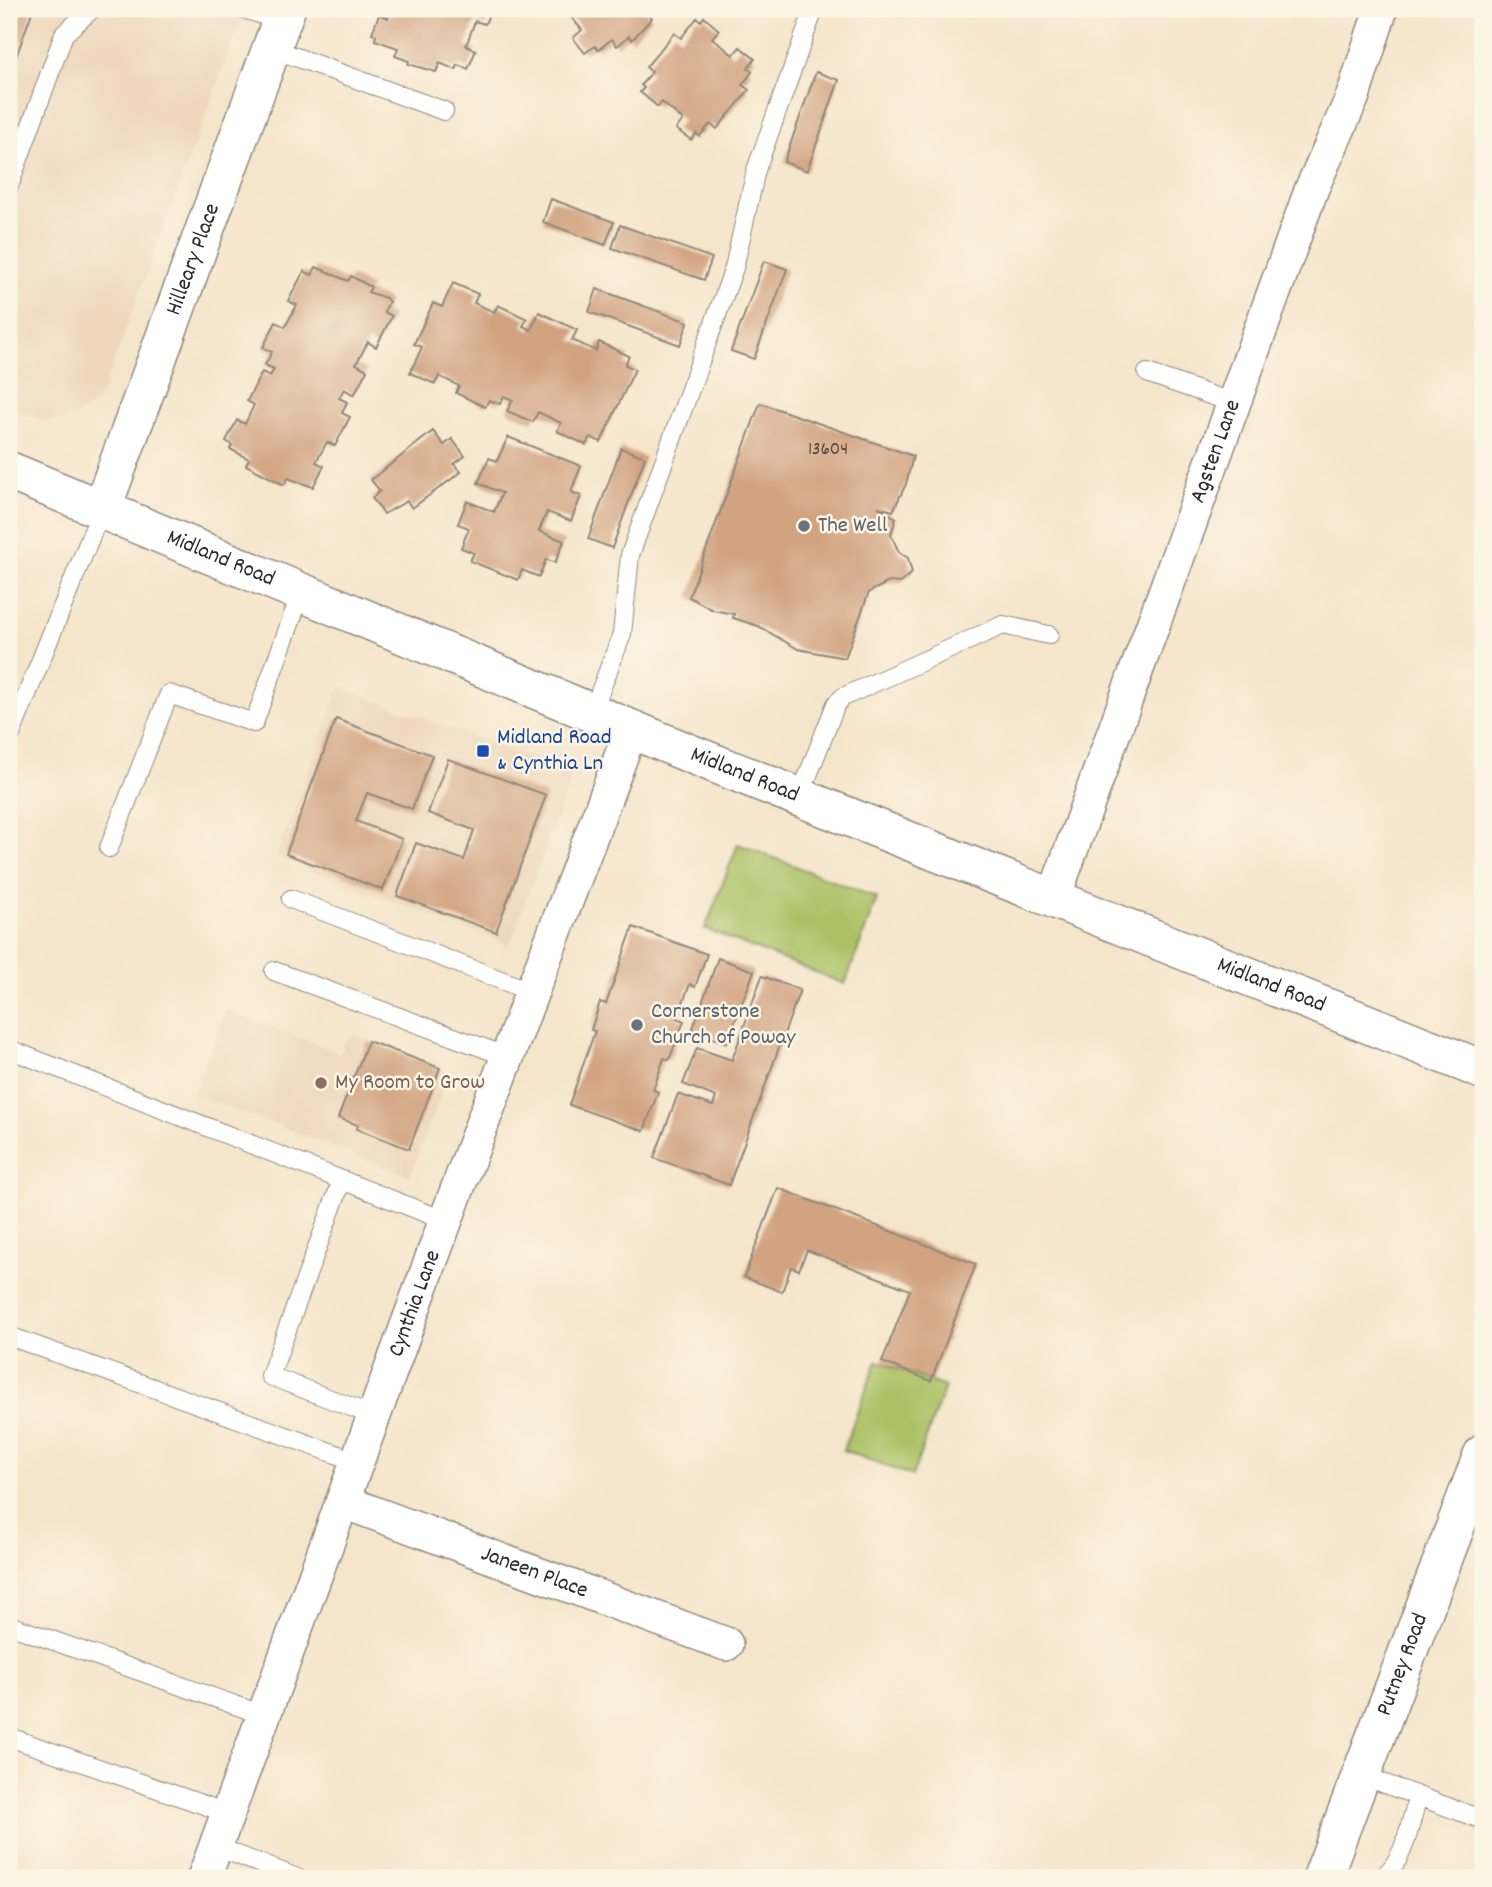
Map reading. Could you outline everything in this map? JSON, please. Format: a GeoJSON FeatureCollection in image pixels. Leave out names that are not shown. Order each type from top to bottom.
{"type":"FeatureCollection","features":[{"type":"Feature","properties":{"kind":"main road","name":"Hilleary Place"},"geometry":{"type":"LineString","coordinates":[[100,510],[279,26]]}},
{"type":"Feature","properties":{"kind":"main road","name":"Midland Road"},"geometry":{"type":"LineString","coordinates":[[9,471],[631,730],[1483,1070]]}},
{"type":"Feature","properties":{"kind":"main road","name":"Putney Road"},"geometry":{"type":"LineString","coordinates":[[1322,1878],[1483,1454]]}},
{"type":"Feature","properties":{"kind":"street","name":"Agsten Lane"},"geometry":{"type":"LineString","coordinates":[[1054,897],[1312,188],[1353,96],[1381,9]]}},
{"type":"Feature","properties":{"kind":"street","name":"Cynthia Lane"},"geometry":{"type":"LineString","coordinates":[[204,1878],[230,1814],[446,1221],[631,730]]}},
{"type":"Feature","properties":{"kind":"street","name":"Janeen Place"},"geometry":{"type":"LineString","coordinates":[[344,1502],[726,1644]]}},
{"type":"Feature","properties":{"kind":"lane"},"geometry":{"type":"LineString","coordinates":[[9,186],[64,34],[92,9]]}},
{"type":"Feature","properties":{"kind":"lane"},"geometry":{"type":"LineString","coordinates":[[244,9],[444,111]]}},
{"type":"Feature","properties":{"kind":"lane"},"geometry":{"type":"LineString","coordinates":[[592,713],[622,635],[630,555],[734,268],[756,170],[814,9]]}},
{"type":"Feature","properties":{"kind":"lane"},"geometry":{"type":"LineString","coordinates":[[1147,373],[1233,403]]}},
{"type":"Feature","properties":{"kind":"lane"},"geometry":{"type":"LineString","coordinates":[[9,739],[100,510]]}},
{"type":"Feature","properties":{"kind":"lane"},"geometry":{"type":"LineString","coordinates":[[109,848],[169,694],[254,723],[301,593]]}},
{"type":"Feature","properties":{"kind":"lane"},"geometry":{"type":"LineString","coordinates":[[799,798],[836,704],[843,697],[1003,625],[1049,635]]}},
{"type":"Feature","properties":{"kind":"lane"},"geometry":{"type":"LineString","coordinates":[[291,900],[532,992]]}},
{"type":"Feature","properties":{"kind":"lane"},"geometry":{"type":"LineString","coordinates":[[274,971],[508,1057]]}},
{"type":"Feature","properties":{"kind":"lane"},"geometry":{"type":"LineString","coordinates":[[9,1049],[446,1221]]}},
{"type":"Feature","properties":{"kind":"lane"},"geometry":{"type":"LineString","coordinates":[[342,1180],[270,1376],[375,1416]]}},
{"type":"Feature","properties":{"kind":"lane"},"geometry":{"type":"LineString","coordinates":[[9,1336],[358,1462]]}},
{"type":"Feature","properties":{"kind":"lane"},"geometry":{"type":"LineString","coordinates":[[9,1625],[265,1716]]}},
{"type":"Feature","properties":{"kind":"lane"},"geometry":{"type":"LineString","coordinates":[[9,1737],[230,1814]]}},
{"type":"Feature","properties":{"kind":"lane"},"geometry":{"type":"LineString","coordinates":[[1361,1775],[1483,1820]]}},
{"type":"Feature","properties":{"kind":"lane"},"geometry":{"type":"LineString","coordinates":[[1381,1878],[1391,1871],[1399,1856],[1418,1796]]}},
{"type":"Feature","properties":{"kind":"lane"},"geometry":{"type":"LineString","coordinates":[[216,1847],[298,1878]]}},
{"type":"Feature","properties":{"kind":"shaded area"},"geometry":{"type":"Polygon","coordinates":[[[9,9],[245,9],[102,393],[87,410],[61,421],[41,420],[9,406],[9,9]]]}},
{"type":"Feature","properties":{"kind":"shaded area"},"geometry":{"type":"Polygon","coordinates":[[[340,687],[573,774],[509,945],[276,857],[340,687]]]}},
{"type":"Feature","properties":{"kind":"shaded area","name":"My Room to Grow"},"geometry":{"type":"Polygon","coordinates":[[[226,1010],[340,1053],[346,1040],[354,1035],[449,1072],[410,1176],[193,1094],[226,1010]]]}},
{"type":"Feature","properties":{"kind":"green space"},"geometry":{"type":"Polygon","coordinates":[[[738,844],[877,898],[845,984],[705,929],[738,844]]]}},
{"type":"Feature","properties":{"kind":"green space"},"geometry":{"type":"Polygon","coordinates":[[[877,1361],[945,1387],[912,1476],[843,1450],[877,1361]]]}},
{"type":"Feature","properties":{"kind":"building"},"geometry":{"type":"Polygon","coordinates":[[[9,9],[33,9],[9,77],[9,9]]]}},
{"type":"Feature","properties":{"kind":"building"},"geometry":{"type":"Polygon","coordinates":[[[392,9],[491,9],[485,24],[475,21],[466,46],[476,50],[468,69],[458,65],[456,70],[440,63],[436,72],[408,64],[409,61],[395,56],[398,48],[375,40],[376,35],[372,33],[379,15],[388,18],[392,9]]]}},
{"type":"Feature","properties":{"kind":"building"},"geometry":{"type":"Polygon","coordinates":[[[550,9],[650,9],[646,12],[652,18],[632,40],[629,36],[617,46],[612,39],[598,50],[595,46],[585,53],[573,38],[582,30],[565,10],[556,17],[550,9]]]}},
{"type":"Feature","properties":{"kind":"building"},"geometry":{"type":"Polygon","coordinates":[[[704,17],[719,30],[712,38],[733,55],[740,47],[755,59],[748,68],[752,72],[742,85],[749,90],[717,129],[710,124],[700,136],[696,134],[691,140],[676,129],[683,120],[662,102],[658,107],[640,92],[644,88],[641,85],[652,72],[646,67],[674,33],[681,38],[697,18],[701,21],[704,17]]]}},
{"type":"Feature","properties":{"kind":"building"},"geometry":{"type":"Polygon","coordinates":[[[816,72],[839,80],[807,171],[784,162],[816,72]]]}},
{"type":"Feature","properties":{"kind":"building"},"geometry":{"type":"Polygon","coordinates":[[[551,199],[614,222],[605,245],[543,222],[551,199]]]}},
{"type":"Feature","properties":{"kind":"building"},"geometry":{"type":"Polygon","coordinates":[[[620,225],[712,258],[704,280],[612,248],[620,225]]]}},
{"type":"Feature","properties":{"kind":"building"},"geometry":{"type":"Polygon","coordinates":[[[764,261],[787,269],[754,359],[731,351],[764,261]]]}},
{"type":"Feature","properties":{"kind":"building"},"geometry":{"type":"Polygon","coordinates":[[[316,267],[348,281],[351,276],[371,287],[368,292],[386,298],[389,302],[384,312],[392,316],[376,347],[368,342],[356,364],[367,370],[354,395],[344,389],[339,398],[347,402],[342,413],[350,417],[335,446],[327,442],[316,462],[324,466],[313,487],[288,478],[284,485],[246,465],[249,459],[230,449],[232,445],[226,441],[237,420],[245,424],[254,405],[247,401],[262,372],[270,376],[274,369],[265,365],[272,352],[263,347],[276,322],[285,327],[297,305],[288,301],[304,271],[312,275],[316,267]]]}},
{"type":"Feature","properties":{"kind":"building"},"geometry":{"type":"Polygon","coordinates":[[[453,283],[478,294],[474,303],[494,312],[498,305],[527,319],[523,326],[531,330],[539,312],[577,330],[572,340],[596,351],[599,342],[629,356],[625,365],[635,369],[601,442],[590,437],[586,445],[557,431],[561,423],[538,412],[533,422],[507,411],[513,400],[504,396],[500,404],[489,400],[485,407],[456,393],[459,386],[439,376],[435,384],[410,373],[422,347],[414,344],[433,303],[442,307],[453,283]]]}},
{"type":"Feature","properties":{"kind":"building"},"geometry":{"type":"Polygon","coordinates":[[[597,289],[688,322],[680,345],[589,312],[597,289]]]}},
{"type":"Feature","properties":{"kind":"building","name":"The Well"},"geometry":{"type":"Polygon","coordinates":[[[760,403],[913,456],[906,484],[893,511],[878,507],[896,518],[891,535],[899,552],[908,558],[912,573],[900,583],[889,582],[869,592],[845,658],[798,649],[758,626],[733,618],[734,614],[713,610],[689,597],[760,403]]]}},
{"type":"Feature","properties":{"kind":"building"},"geometry":{"type":"Polygon","coordinates":[[[433,431],[444,445],[452,439],[465,456],[454,464],[461,472],[412,508],[407,501],[384,514],[372,498],[380,491],[371,480],[433,431]]]}},
{"type":"Feature","properties":{"kind":"building"},"geometry":{"type":"Polygon","coordinates":[[[508,437],[581,466],[571,492],[581,496],[571,521],[547,512],[539,531],[564,541],[555,563],[546,559],[539,577],[522,570],[518,580],[470,561],[474,553],[461,548],[469,528],[458,524],[467,501],[494,512],[502,493],[478,483],[489,458],[497,461],[508,437]]]}},
{"type":"Feature","properties":{"kind":"building"},"geometry":{"type":"Polygon","coordinates":[[[621,448],[645,457],[612,548],[588,539],[621,448]]]}},
{"type":"Feature","properties":{"kind":"building"},"geometry":{"type":"Polygon","coordinates":[[[336,719],[432,755],[412,809],[367,793],[356,821],[402,839],[383,890],[286,854],[336,719]]]}},
{"type":"Feature","properties":{"kind":"building"},"geometry":{"type":"Polygon","coordinates":[[[448,759],[546,795],[496,932],[397,896],[416,843],[464,860],[474,830],[428,813],[448,759]]]}},
{"type":"Feature","properties":{"kind":"building","name":"Cornerstone Church of Poway"},"geometry":{"type":"Polygon","coordinates":[[[633,927],[707,954],[695,987],[690,984],[677,1018],[684,1021],[669,1060],[664,1058],[653,1090],[658,1092],[644,1131],[569,1105],[595,1031],[591,1030],[600,1002],[606,1004],[633,927]]]}},
{"type":"Feature","properties":{"kind":"building"},"geometry":{"type":"Polygon","coordinates":[[[718,958],[754,971],[727,1043],[692,1031],[718,958]]]}},
{"type":"Feature","properties":{"kind":"building"},"geometry":{"type":"Polygon","coordinates":[[[762,976],[800,990],[729,1185],[654,1158],[678,1094],[713,1106],[716,1097],[683,1084],[697,1048],[732,1060],[762,976]]]}},
{"type":"Feature","properties":{"kind":"building"},"geometry":{"type":"Polygon","coordinates":[[[368,1041],[440,1068],[409,1149],[357,1129],[358,1125],[338,1118],[368,1041]]]}},
{"type":"Feature","properties":{"kind":"building"},"geometry":{"type":"Polygon","coordinates":[[[778,1188],[976,1264],[931,1381],[882,1362],[910,1290],[807,1250],[799,1270],[791,1267],[782,1292],[744,1277],[778,1188]]]}},
{"type":"Feature","properties":{"kind":"place","name":"The Well"},"geometry":{"type":"Point","coordinates":[804,526]}},
{"type":"Feature","properties":{"kind":"place","name":"Midland Road & Cynthia Ln"},"geometry":{"type":"Point","coordinates":[483,751]}},
{"type":"Feature","properties":{"kind":"place","name":"Cornerstone Church of Poway"},"geometry":{"type":"Point","coordinates":[637,1025]}},
{"type":"Feature","properties":{"kind":"place","name":"My Room to Grow"},"geometry":{"type":"Point","coordinates":[321,1083]}}]}
